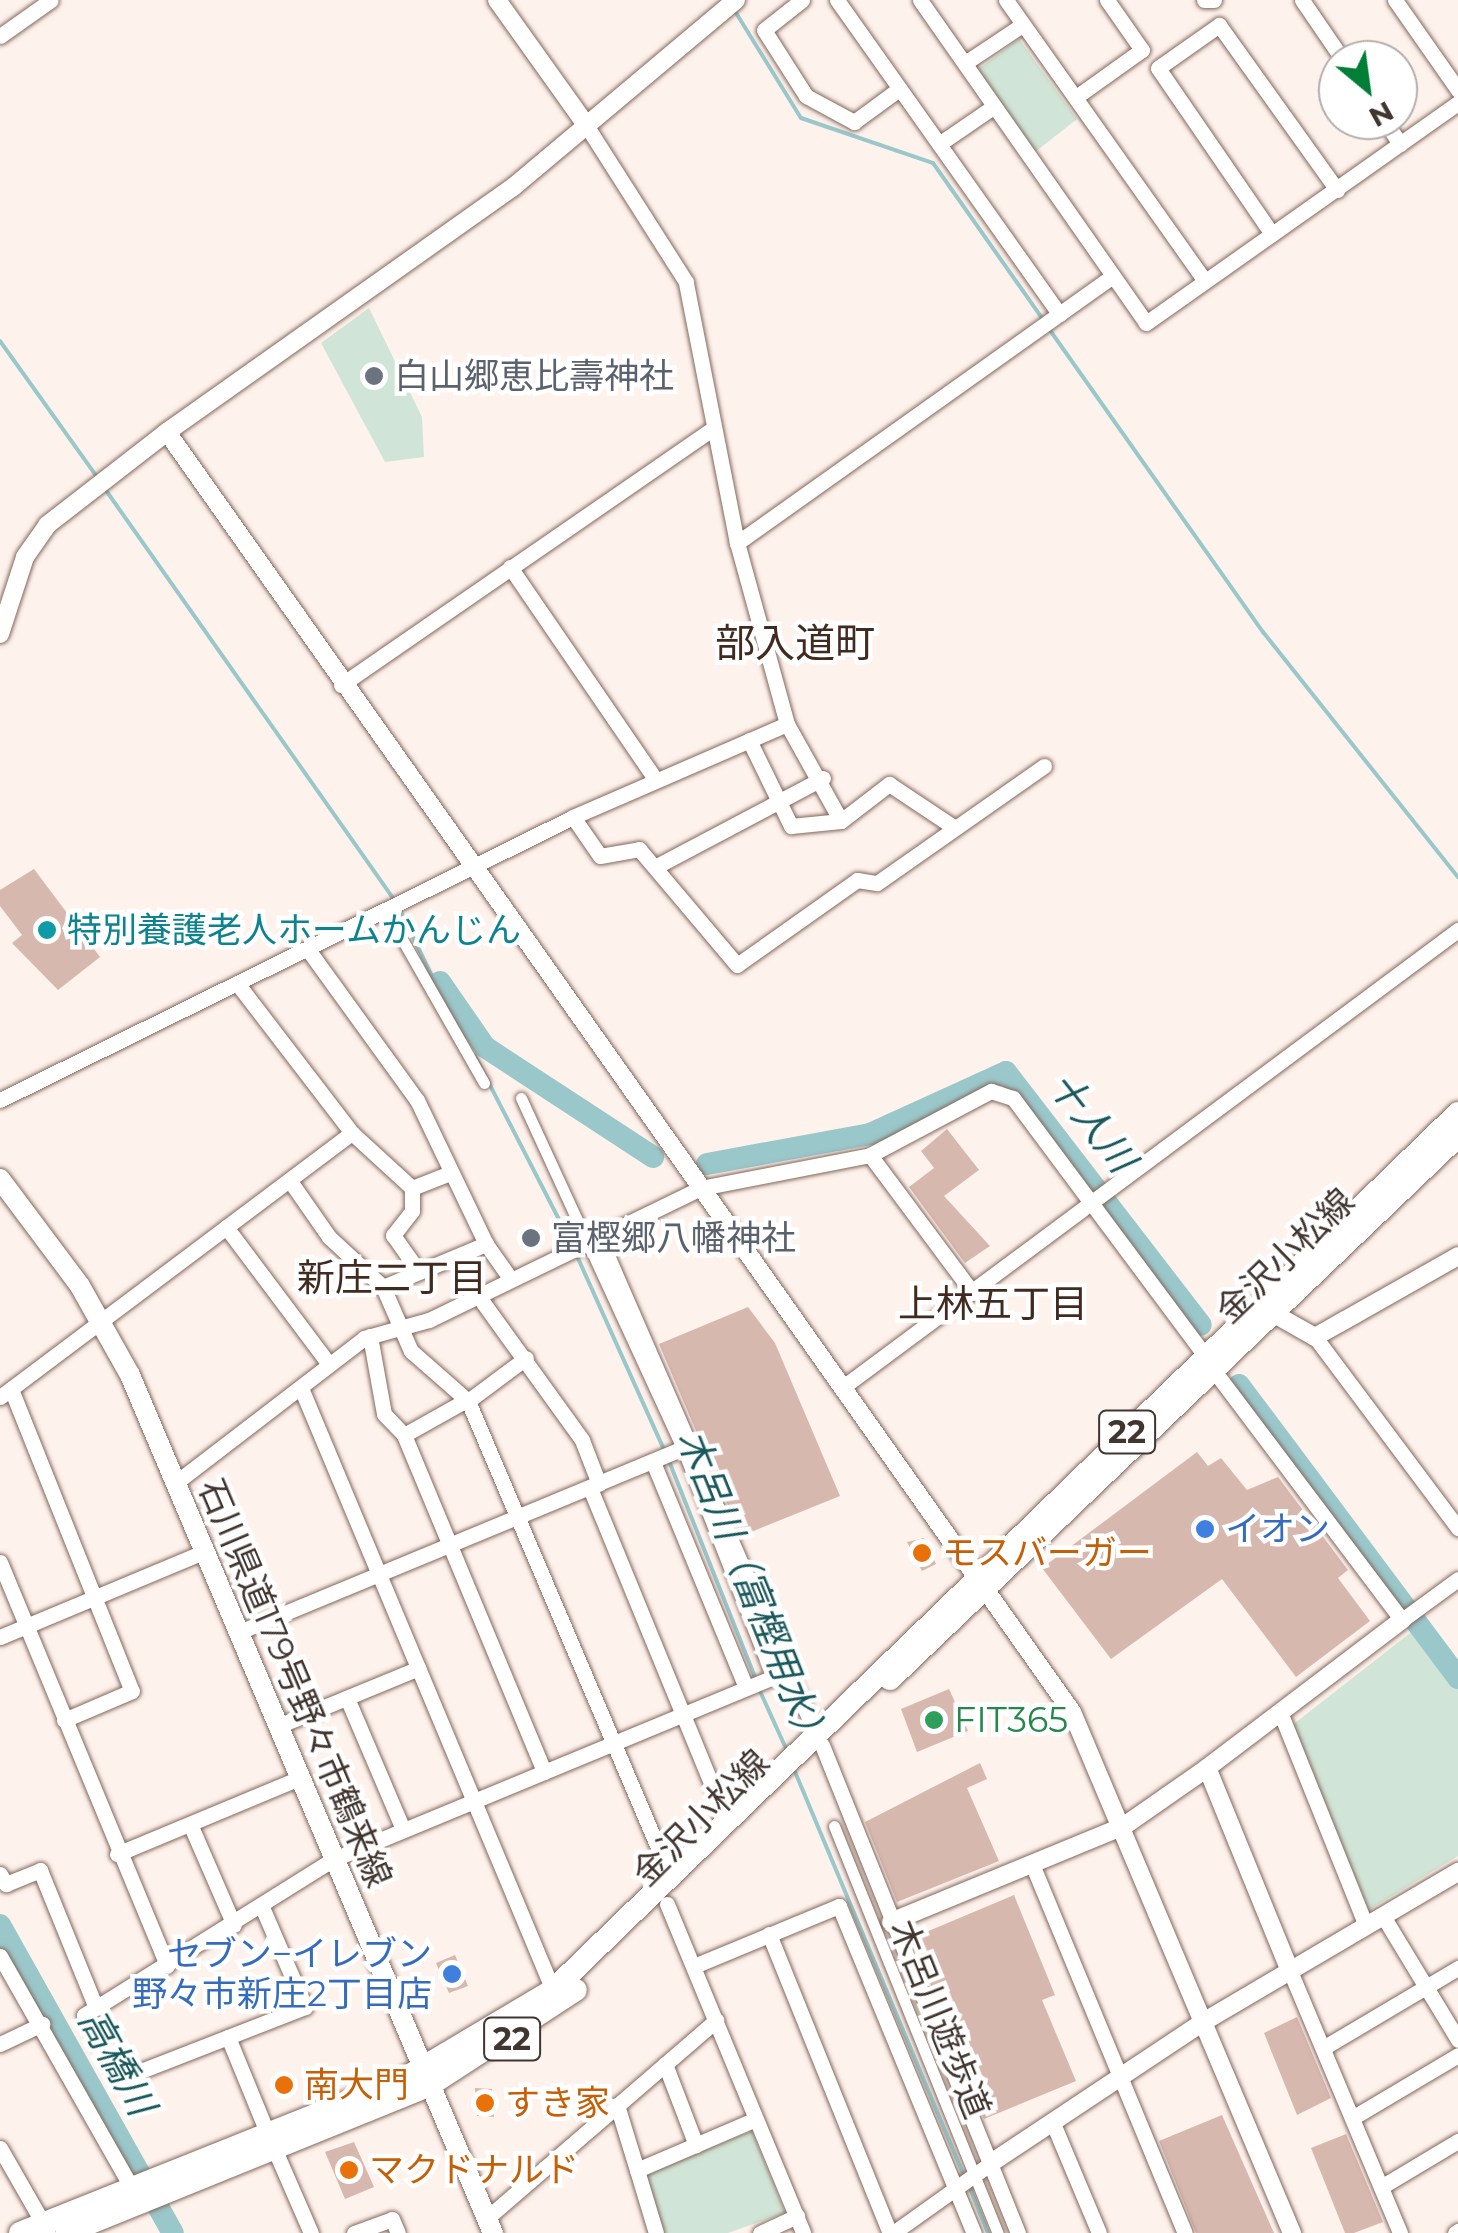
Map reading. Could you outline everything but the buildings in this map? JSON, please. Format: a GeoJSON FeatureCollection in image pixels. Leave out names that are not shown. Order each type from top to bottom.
{"type":"FeatureCollection","features":[{"type":"Feature","properties":{"kind":"main road","name":"金沢小松線"},"geometry":{"type":"LineString","coordinates":[[20,2233],[53,2230],[427,2077],[560,2004],[667,1904],[819,1739],[1210,1364],[1458,1114]]}},
{"type":"Feature","properties":{"kind":"main road","name":"金沢小松線"},"geometry":{"type":"LineString","coordinates":[[1210,1364],[1276,1315],[1458,1136]]}},
{"type":"Feature","properties":{"kind":"main road","name":"石川県道179号野々市鶴来線"},"geometry":{"type":"LineString","coordinates":[[0,1180],[101,1322],[238,1632],[490,2225]]}},
{"type":"Feature","properties":{"kind":"main road","name":"金沢小松線"},"geometry":{"type":"LineString","coordinates":[[427,2077],[553,1990],[727,1822],[794,1764]]}},
{"type":"Feature","properties":{"kind":"street"},"geometry":{"type":"LineString","coordinates":[[0,36],[51,0]]}},
{"type":"Feature","properties":{"kind":"street"},"geometry":{"type":"LineString","coordinates":[[497,0],[586,125],[686,282],[736,544],[787,724],[822,778],[841,821]]}},
{"type":"Feature","properties":{"kind":"street"},"geometry":{"type":"LineString","coordinates":[[802,0],[764,30],[806,96],[854,122],[899,89]]}},
{"type":"Feature","properties":{"kind":"street"},"geometry":{"type":"LineString","coordinates":[[838,0],[1056,316]]}},
{"type":"Feature","properties":{"kind":"street"},"geometry":{"type":"LineString","coordinates":[[920,0],[1146,324],[1458,103]]}},
{"type":"Feature","properties":{"kind":"street"},"geometry":{"type":"LineString","coordinates":[[1006,0],[1205,281]]}},
{"type":"Feature","properties":{"kind":"street"},"geometry":{"type":"LineString","coordinates":[[1076,97],[1142,50],[1107,0]]}},
{"type":"Feature","properties":{"kind":"street"},"geometry":{"type":"LineString","coordinates":[[1204,0],[1214,0]]}},
{"type":"Feature","properties":{"kind":"street"},"geometry":{"type":"LineString","coordinates":[[1302,0],[1329,40]]}},
{"type":"Feature","properties":{"kind":"street"},"geometry":{"type":"LineString","coordinates":[[1395,0],[1458,90]]}},
{"type":"Feature","properties":{"kind":"street"},"geometry":{"type":"LineString","coordinates":[[0,634],[7,586],[47,525],[91,486],[586,125],[732,3]]}},
{"type":"Feature","properties":{"kind":"street"},"geometry":{"type":"LineString","coordinates":[[965,63],[1022,24]]}},
{"type":"Feature","properties":{"kind":"street"},"geometry":{"type":"LineString","coordinates":[[1272,234],[1158,68],[1219,24],[1338,190]]}},
{"type":"Feature","properties":{"kind":"street"},"geometry":{"type":"LineString","coordinates":[[938,144],[993,106]]}},
{"type":"Feature","properties":{"kind":"street"},"geometry":{"type":"LineString","coordinates":[[1397,140],[1400,144]]}},
{"type":"Feature","properties":{"kind":"street"},"geometry":{"type":"LineString","coordinates":[[736,544],[1113,276]]}},
{"type":"Feature","properties":{"kind":"street"},"geometry":{"type":"LineString","coordinates":[[341,684],[713,428]]}},
{"type":"Feature","properties":{"kind":"street"},"geometry":{"type":"LineString","coordinates":[[167,432],[341,684],[1072,1712],[1124,1826],[1292,2233]]}},
{"type":"Feature","properties":{"kind":"street"},"geometry":{"type":"LineString","coordinates":[[510,566],[655,778]]}},
{"type":"Feature","properties":{"kind":"street"},"geometry":{"type":"LineString","coordinates":[[0,1100],[655,778],[787,724]]}},
{"type":"Feature","properties":{"kind":"street"},"geometry":{"type":"LineString","coordinates":[[749,740],[774,802],[791,826],[841,821],[889,784],[955,828]]}},
{"type":"Feature","properties":{"kind":"street"},"geometry":{"type":"LineString","coordinates":[[573,818],[600,856],[639,849],[738,965],[857,880],[877,883],[1044,766]]}},
{"type":"Feature","properties":{"kind":"street"},"geometry":{"type":"LineString","coordinates":[[655,867],[822,778]]}},
{"type":"Feature","properties":{"kind":"street"},"geometry":{"type":"LineString","coordinates":[[395,907],[484,1083]]}},
{"type":"Feature","properties":{"kind":"street"},"geometry":{"type":"LineString","coordinates":[[843,1387],[1458,930]]}},
{"type":"Feature","properties":{"kind":"street"},"geometry":{"type":"LineString","coordinates":[[309,950],[417,1100],[486,1244],[510,1278]]}},
{"type":"Feature","properties":{"kind":"street"},"geometry":{"type":"LineString","coordinates":[[237,983],[352,1133],[412,1188],[412,1211],[392,1235],[417,1269]]}},
{"type":"Feature","properties":{"kind":"street"},"geometry":{"type":"LineString","coordinates":[[174,1484],[370,1336],[479,1297],[510,1278],[701,1188],[870,1155],[991,1091],[1014,1098],[1099,1196],[1210,1364],[1410,1615]]}},
{"type":"Feature","properties":{"kind":"street"},"geometry":{"type":"LineString","coordinates":[[520,1098],[672,1453],[760,1683]]}},
{"type":"Feature","properties":{"kind":"street"},"geometry":{"type":"LineString","coordinates":[[64,1720],[132,1692],[5,1393],[352,1133]]}},
{"type":"Feature","properties":{"kind":"street"},"geometry":{"type":"LineString","coordinates":[[870,1155],[973,1293]]}},
{"type":"Feature","properties":{"kind":"street"},"geometry":{"type":"LineString","coordinates":[[412,1188],[450,1173]]}},
{"type":"Feature","properties":{"kind":"street"},"geometry":{"type":"LineString","coordinates":[[290,1182],[330,1237],[383,1287],[396,1329],[464,1402],[521,1518],[671,1878]]}},
{"type":"Feature","properties":{"kind":"street"},"geometry":{"type":"LineString","coordinates":[[226,1227],[330,1364]]}},
{"type":"Feature","properties":{"kind":"street"},"geometry":{"type":"LineString","coordinates":[[383,1287],[417,1269],[486,1244]]}},
{"type":"Feature","properties":{"kind":"street"},"geometry":{"type":"LineString","coordinates":[[1314,1337],[1458,1256]]}},
{"type":"Feature","properties":{"kind":"street"},"geometry":{"type":"LineString","coordinates":[[479,1297],[582,1440],[595,1486],[727,1822]]}},
{"type":"Feature","properties":{"kind":"street"},"geometry":{"type":"LineString","coordinates":[[1276,1315],[1314,1337],[1458,1528]]}},
{"type":"Feature","properties":{"kind":"street"},"geometry":{"type":"LineString","coordinates":[[370,1336],[384,1414],[404,1434],[544,1772]]}},
{"type":"Feature","properties":{"kind":"street"},"geometry":{"type":"LineString","coordinates":[[404,1434],[464,1402],[526,1358]]}},
{"type":"Feature","properties":{"kind":"street"},"geometry":{"type":"LineString","coordinates":[[301,1388],[553,1990]]}},
{"type":"Feature","properties":{"kind":"street"},"geometry":{"type":"LineString","coordinates":[[238,1632],[672,1453]]}},
{"type":"Feature","properties":{"kind":"street"},"geometry":{"type":"LineString","coordinates":[[672,1453],[790,1676],[819,1739],[1018,2233]]}},
{"type":"Feature","properties":{"kind":"street"},"geometry":{"type":"LineString","coordinates":[[672,1453],[760,1683]]}},
{"type":"Feature","properties":{"kind":"street"},"geometry":{"type":"LineString","coordinates":[[0,1637],[202,1552]]}},
{"type":"Feature","properties":{"kind":"street"},"geometry":{"type":"LineString","coordinates":[[0,1562],[117,1854],[167,1966]]}},
{"type":"Feature","properties":{"kind":"street"},"geometry":{"type":"LineString","coordinates":[[890,1922],[1124,1826],[1458,1579]]}},
{"type":"Feature","properties":{"kind":"street"},"geometry":{"type":"LineString","coordinates":[[278,1726],[419,1668]]}},
{"type":"Feature","properties":{"kind":"street"},"geometry":{"type":"LineString","coordinates":[[262,1908],[305,2007],[120,2079],[84,2015],[262,1908],[334,1858],[760,1683],[790,1676]]}},
{"type":"Feature","properties":{"kind":"street"},"geometry":{"type":"LineString","coordinates":[[347,1698],[403,1829]]}},
{"type":"Feature","properties":{"kind":"street"},"geometry":{"type":"LineString","coordinates":[[1280,1712],[1366,1926]]}},
{"type":"Feature","properties":{"kind":"street"},"geometry":{"type":"LineString","coordinates":[[1207,1768],[1400,2233]]}},
{"type":"Feature","properties":{"kind":"street"},"geometry":{"type":"LineString","coordinates":[[117,1854],[300,1778]]}},
{"type":"Feature","properties":{"kind":"street"},"geometry":{"type":"LineString","coordinates":[[190,1824],[234,1925]]}},
{"type":"Feature","properties":{"kind":"street","name":"木呂川遊歩道"},"geometry":{"type":"LineString","coordinates":[[834,1826],[967,2181],[998,2233]]}},
{"type":"Feature","properties":{"kind":"street"},"geometry":{"type":"LineString","coordinates":[[1032,1864],[1185,2233]]}},
{"type":"Feature","properties":{"kind":"street"},"geometry":{"type":"LineString","coordinates":[[0,1874],[6,1884],[40,1870],[96,2008]]}},
{"type":"Feature","properties":{"kind":"street"},"geometry":{"type":"LineString","coordinates":[[769,1934],[892,2233],[1119,2075],[1458,1872]]}},
{"type":"Feature","properties":{"kind":"street"},"geometry":{"type":"LineString","coordinates":[[667,1904],[804,2233]]}},
{"type":"Feature","properties":{"kind":"street"},"geometry":{"type":"LineString","coordinates":[[694,1966],[839,1906],[967,2181],[974,2233]]}},
{"type":"Feature","properties":{"kind":"street"},"geometry":{"type":"LineString","coordinates":[[1384,1916],[1458,2040]]}},
{"type":"Feature","properties":{"kind":"street"},"geometry":{"type":"LineString","coordinates":[[0,1956],[145,2190]]}},
{"type":"Feature","properties":{"kind":"street"},"geometry":{"type":"LineString","coordinates":[[1323,2048],[1458,1968]]}},
{"type":"Feature","properties":{"kind":"street"},"geometry":{"type":"LineString","coordinates":[[490,2225],[617,2105],[716,2020]]}},
{"type":"Feature","properties":{"kind":"street"},"geometry":{"type":"LineString","coordinates":[[0,2044],[42,2024]]}},
{"type":"Feature","properties":{"kind":"street"},"geometry":{"type":"LineString","coordinates":[[228,2037],[312,2233]]}},
{"type":"Feature","properties":{"kind":"street"},"geometry":{"type":"LineString","coordinates":[[1352,2118],[1458,2055]]}},
{"type":"Feature","properties":{"kind":"street"},"geometry":{"type":"LineString","coordinates":[[665,2064],[696,2145]]}},
{"type":"Feature","properties":{"kind":"street"},"geometry":{"type":"LineString","coordinates":[[617,2105],[656,2233]]}},
{"type":"Feature","properties":{"kind":"street"},"geometry":{"type":"LineString","coordinates":[[637,2170],[756,2118]]}},
{"type":"Feature","properties":{"kind":"street"},"geometry":{"type":"LineString","coordinates":[[1052,2122],[1099,2233]]}},
{"type":"Feature","properties":{"kind":"street"},"geometry":{"type":"LineString","coordinates":[[1381,2186],[1458,2141]]}},
{"type":"Feature","properties":{"kind":"street"},"geometry":{"type":"LineString","coordinates":[[0,2148],[53,2230]]}},
{"type":"Feature","properties":{"kind":"street"},"geometry":{"type":"LineString","coordinates":[[760,2233],[797,2216]]}},
{"type":"Feature","properties":{"kind":"street"},"geometry":{"type":"LineString","coordinates":[[354,2233],[392,2219],[398,2233]]}},
{"type":"Feature","properties":{"kind":"green space"},"geometry":{"type":"Polygon","coordinates":[[[1019,39],[1077,119],[1035,152],[977,70],[1019,39]]]}},
{"type":"Feature","properties":{"kind":"green space"},"geometry":{"type":"Polygon","coordinates":[[[369,308],[422,417],[424,457],[385,462],[321,343],[369,308]]]}},
{"type":"Feature","properties":{"kind":"green space"},"geometry":{"type":"Polygon","coordinates":[[[1414,1630],[1458,1688],[1458,1856],[1367,1911],[1291,1726],[1414,1630]]]}},
{"type":"Feature","properties":{"kind":"green space"},"geometry":{"type":"Polygon","coordinates":[[[752,2131],[785,2213],[728,2233],[663,2233],[645,2175],[752,2131]]]}},
{"type":"Feature","properties":{"kind":"waterway"},"geometry":{"type":"LineString","coordinates":[[733,8],[801,118],[933,163],[1042,318]]}},
{"type":"Feature","properties":{"kind":"waterway"},"geometry":{"type":"LineString","coordinates":[[1047,326],[1263,632],[1458,877]]}},
{"type":"Feature","properties":{"kind":"waterway"},"geometry":{"type":"LineString","coordinates":[[0,341],[97,477]]}},
{"type":"Feature","properties":{"kind":"waterway"},"geometry":{"type":"LineString","coordinates":[[105,489],[393,898]]}},
{"type":"Feature","properties":{"kind":"waterway"},"geometry":{"type":"LineString","coordinates":[[398,906],[448,1009]]}},
{"type":"Feature","properties":{"kind":"waterway","name":"十人川"},"geometry":{"type":"LineString","coordinates":[[440,982],[485,1047],[653,1157]]}},
{"type":"Feature","properties":{"kind":"waterway","name":"木呂川（富樫用水）"},"geometry":{"type":"LineString","coordinates":[[475,1056],[573,1247]]}},
{"type":"Feature","properties":{"kind":"waterway","name":"十人川"},"geometry":{"type":"LineString","coordinates":[[707,1164],[870,1134],[1006,1072],[1201,1325]]}},
{"type":"Feature","properties":{"kind":"waterway","name":"木呂川（富樫用水）"},"geometry":{"type":"LineString","coordinates":[[577,1256],[665,1452]]}},
{"type":"Feature","properties":{"kind":"waterway","name":"十人川"},"geometry":{"type":"LineString","coordinates":[[1239,1385],[1458,1678]]}},
{"type":"Feature","properties":{"kind":"waterway","name":"木呂川（富樫用水）"},"geometry":{"type":"LineString","coordinates":[[669,1461],[756,1680]]}},
{"type":"Feature","properties":{"kind":"waterway","name":"木呂川（富樫用水）"},"geometry":{"type":"LineString","coordinates":[[759,1689],[788,1753]]}},
{"type":"Feature","properties":{"kind":"waterway","name":"木呂川（富樫用水）"},"geometry":{"type":"LineString","coordinates":[[793,1767],[965,2178]]}},
{"type":"Feature","properties":{"kind":"waterway","name":"高橋川"},"geometry":{"type":"LineString","coordinates":[[0,1925],[173,2233]]}},
{"type":"Feature","properties":{"kind":"waterway","name":"木呂川（富樫用水）"},"geometry":{"type":"LineString","coordinates":[[969,2186],[988,2233]]}},
{"type":"Feature","properties":{"kind":"place","name":"白山郷恵比壽神社"},"geometry":{"type":"Point","coordinates":[374,376]}},
{"type":"Feature","properties":{"kind":"place","name":"特別養護老人ホームかんじん"},"geometry":{"type":"Point","coordinates":[47,930]}},
{"type":"Feature","properties":{"kind":"place","name":"富樫郷八幡神社"},"geometry":{"type":"Point","coordinates":[531,1238]}},
{"type":"Feature","properties":{"kind":"place","name":"イオン"},"geometry":{"type":"Point","coordinates":[1205,1529]}},
{"type":"Feature","properties":{"kind":"place","name":"モスバーガー"},"geometry":{"type":"Point","coordinates":[922,1553]}},
{"type":"Feature","properties":{"kind":"place","name":"FIT365"},"geometry":{"type":"Point","coordinates":[934,1720]}},
{"type":"Feature","properties":{"kind":"place","name":"セブン−イレブン 野々市新庄2丁目店"},"geometry":{"type":"Point","coordinates":[452,1974]}},
{"type":"Feature","properties":{"kind":"place","name":"南大門"},"geometry":{"type":"Point","coordinates":[284,2085]}},
{"type":"Feature","properties":{"kind":"place","name":"すき家"},"geometry":{"type":"Point","coordinates":[485,2103]}},
{"type":"Feature","properties":{"kind":"place","name":"マクドナルド"},"geometry":{"type":"Point","coordinates":[349,2170]}},
{"type":"Feature","properties":{"kind":"district","name":"部入道町"},"geometry":{"type":"Point","coordinates":[795,643]}},
{"type":"Feature","properties":{"kind":"district","name":"新庄二丁目"},"geometry":{"type":"Point","coordinates":[392,1278]}},
{"type":"Feature","properties":{"kind":"district","name":"上林五丁目"},"geometry":{"type":"Point","coordinates":[993,1304]}}]}
